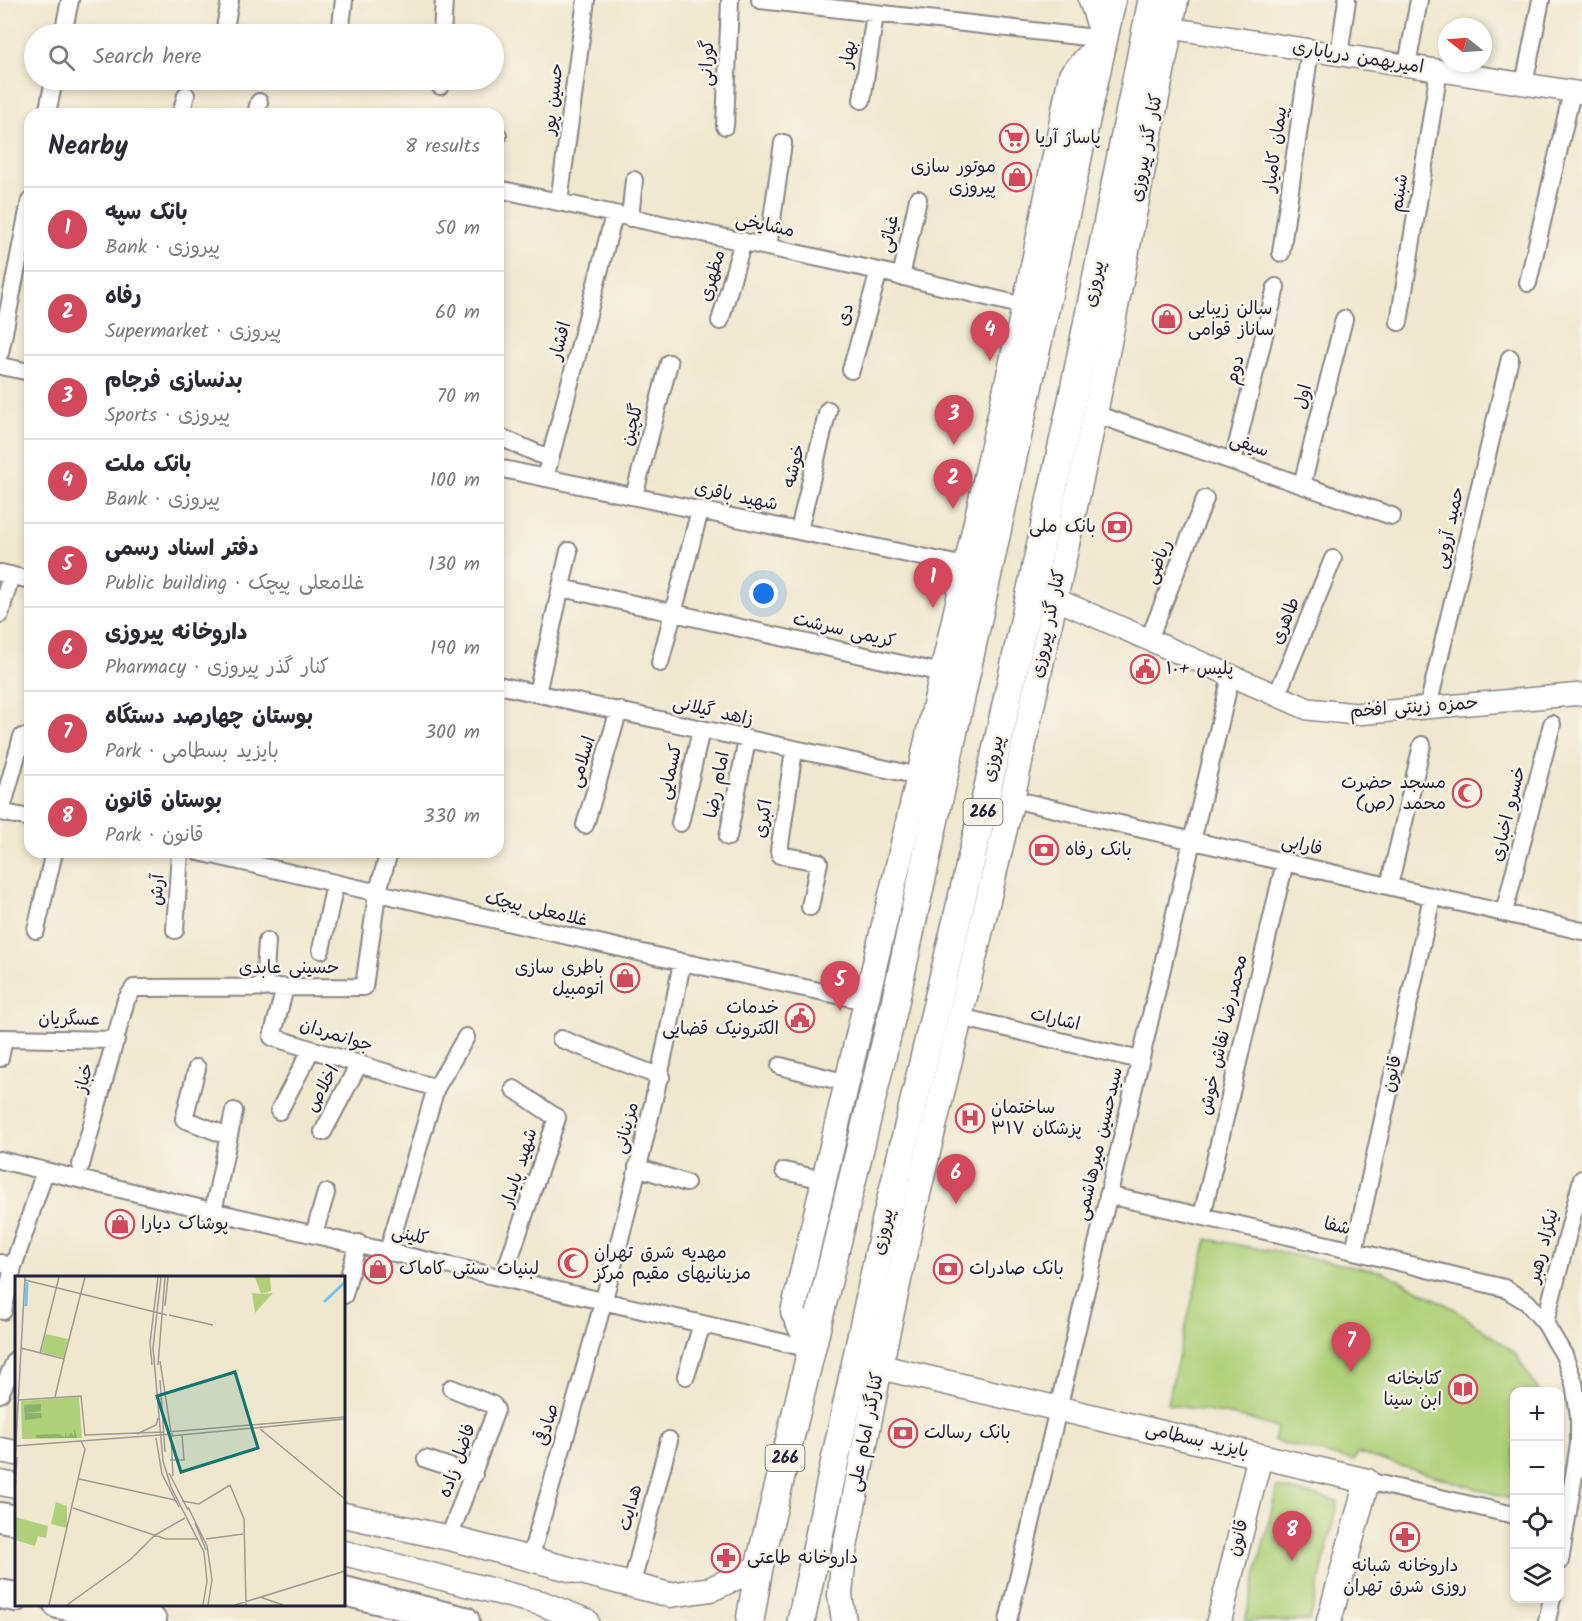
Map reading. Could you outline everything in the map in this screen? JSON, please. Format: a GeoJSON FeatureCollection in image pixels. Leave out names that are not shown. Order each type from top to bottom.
{"type":"FeatureCollection","features":[{"type":"Feature","properties":{"kind":"highway"},"geometry":{"type":"LineString","coordinates":[[0,1517],[15,1520]]}},
{"type":"Feature","properties":{"kind":"highway"},"geometry":{"type":"LineString","coordinates":[[345,1591],[465,1621]]}},
{"type":"Feature","properties":{"kind":"highway"},"geometry":{"type":"LineString","coordinates":[[0,1594],[15,1597]]}},
{"type":"Feature","properties":{"kind":"highway"},"geometry":{"type":"LineString","coordinates":[[64,1606],[152,1621]]}},
{"type":"Feature","properties":{"kind":"main road"},"geometry":{"type":"LineString","coordinates":[[978,568],[1024,306],[1071,75],[1104,39],[1091,0]]}},
{"type":"Feature","properties":{"kind":"main road","name":"266"},"geometry":{"type":"LineString","coordinates":[[750,1621],[759,1567],[894,1007],[931,780],[954,675],[1112,0]]}},
{"type":"Feature","properties":{"kind":"main road","name":"پیروزی"},"geometry":{"type":"LineString","coordinates":[[801,1621],[885,1224],[987,792],[1071,405],[1152,0]]}},
{"type":"Feature","properties":{"kind":"main road","name":"کنار گذر پیروزی"},"geometry":{"type":"LineString","coordinates":[[906,1244],[1012,799],[1053,598],[1095,414],[1176,0]]}},
{"type":"Feature","properties":{"kind":"main road"},"geometry":{"type":"LineString","coordinates":[[811,1349],[793,1312],[866,1001],[931,780]]}},
{"type":"Feature","properties":{"kind":"main road"},"geometry":{"type":"LineString","coordinates":[[866,1001],[894,1007]]}},
{"type":"Feature","properties":{"kind":"main road"},"geometry":{"type":"LineString","coordinates":[[906,1244],[885,1224],[912,1215]]}},
{"type":"Feature","properties":{"kind":"main road","name":"کنارگذر امام علی"},"geometry":{"type":"LineString","coordinates":[[844,1621],[840,1595],[844,1552],[906,1244]]}},
{"type":"Feature","properties":{"kind":"main road","name":"بایزید بسطامی"},"geometry":{"type":"LineString","coordinates":[[880,1367],[1367,1481]]}},
{"type":"Feature","properties":{"kind":"main road"},"geometry":{"type":"LineString","coordinates":[[0,1450],[15,1453]]}},
{"type":"Feature","properties":{"kind":"main road","name":"قانون"},"geometry":{"type":"LineString","coordinates":[[1218,1621],[1260,1456]]}},
{"type":"Feature","properties":{"kind":"main road"},"geometry":{"type":"LineString","coordinates":[[1329,1621],[1367,1481]]}},
{"type":"Feature","properties":{"kind":"main road"},"geometry":{"type":"LineString","coordinates":[[0,1483],[15,1486]]}},
{"type":"Feature","properties":{"kind":"main road"},"geometry":{"type":"LineString","coordinates":[[345,1515],[449,1538],[530,1558],[630,1587],[670,1595],[711,1589],[759,1567]]}},
{"type":"Feature","properties":{"kind":"main road"},"geometry":{"type":"LineString","coordinates":[[345,1553],[531,1600],[586,1621]]}},
{"type":"Feature","properties":{"kind":"main road"},"geometry":{"type":"LineString","coordinates":[[736,1621],[759,1567]]}},
{"type":"Feature","properties":{"kind":"street"},"geometry":{"type":"LineString","coordinates":[[65,24],[70,0]]}},
{"type":"Feature","properties":{"kind":"street"},"geometry":{"type":"LineString","coordinates":[[226,24],[230,0]]}},
{"type":"Feature","properties":{"kind":"street"},"geometry":{"type":"LineString","coordinates":[[341,24],[344,0]]}},
{"type":"Feature","properties":{"kind":"street"},"geometry":{"type":"LineString","coordinates":[[443,24],[444,0]]}},
{"type":"Feature","properties":{"kind":"street","name":"حسین پور"},"geometry":{"type":"LineString","coordinates":[[559,202],[586,0]]}},
{"type":"Feature","properties":{"kind":"street","name":"گورانی"},"geometry":{"type":"LineString","coordinates":[[725,126],[730,0]]}},
{"type":"Feature","properties":{"kind":"street"},"geometry":{"type":"LineString","coordinates":[[760,0],[1104,39]]}},
{"type":"Feature","properties":{"kind":"street"},"geometry":{"type":"LineString","coordinates":[[1340,55],[1347,0]]}},
{"type":"Feature","properties":{"kind":"street"},"geometry":{"type":"LineString","coordinates":[[1407,65],[1419,0]]}},
{"type":"Feature","properties":{"kind":"street"},"geometry":{"type":"LineString","coordinates":[[1524,84],[1541,0]]}},
{"type":"Feature","properties":{"kind":"street","name":"بهار"},"geometry":{"type":"LineString","coordinates":[[862,100],[875,14]]}},
{"type":"Feature","properties":{"kind":"street","name":"امیربهمن دریاباری"},"geometry":{"type":"LineString","coordinates":[[1170,28],[1438,70]]}},
{"type":"Feature","properties":{"kind":"street","name":"پیمان کامیار"},"geometry":{"type":"LineString","coordinates":[[1281,253],[1310,50]]}},
{"type":"Feature","properties":{"kind":"street","name":"شبنم"},"geometry":{"type":"LineString","coordinates":[[1399,322],[1439,72]]}},
{"type":"Feature","properties":{"kind":"street","name":"امیربهمن دریاباری"},"geometry":{"type":"LineString","coordinates":[[1451,72],[1577,92]]}},
{"type":"Feature","properties":{"kind":"street"},"geometry":{"type":"LineString","coordinates":[[48,108],[52,90]]}},
{"type":"Feature","properties":{"kind":"street"},"geometry":{"type":"LineString","coordinates":[[1528,283],[1577,92]]}},
{"type":"Feature","properties":{"kind":"street"},"geometry":{"type":"LineString","coordinates":[[183,108],[186,95]]}},
{"type":"Feature","properties":{"kind":"street"},"geometry":{"type":"LineString","coordinates":[[768,247],[783,143]]}},
{"type":"Feature","properties":{"kind":"street","name":"افشار"},"geometry":{"type":"LineString","coordinates":[[545,478],[634,180]]}},
{"type":"Feature","properties":{"kind":"street","name":"مشایخی"},"geometry":{"type":"LineString","coordinates":[[504,190],[879,271],[1024,306]]}},
{"type":"Feature","properties":{"kind":"street","name":"غیاثی"},"geometry":{"type":"LineString","coordinates":[[901,277],[918,199]]}},
{"type":"Feature","properties":{"kind":"street"},"geometry":{"type":"LineString","coordinates":[[0,353],[24,231]]}},
{"type":"Feature","properties":{"kind":"street","name":"مظهری"},"geometry":{"type":"LineString","coordinates":[[720,321],[743,242]]}},
{"type":"Feature","properties":{"kind":"street","name":"دی"},"geometry":{"type":"LineString","coordinates":[[850,370],[879,271]]}},
{"type":"Feature","properties":{"kind":"street","name":"دوم"},"geometry":{"type":"LineString","coordinates":[[1233,461],[1276,287]]}},
{"type":"Feature","properties":{"kind":"street","name":"اول"},"geometry":{"type":"LineString","coordinates":[[1302,485],[1344,319]]}},
{"type":"Feature","properties":{"kind":"street","name":"حمید آرویی"},"geometry":{"type":"LineString","coordinates":[[1428,708],[1510,358]]}},
{"type":"Feature","properties":{"kind":"street","name":"گلچین"},"geometry":{"type":"LineString","coordinates":[[634,496],[669,363]]}},
{"type":"Feature","properties":{"kind":"street"},"geometry":{"type":"LineString","coordinates":[[0,366],[24,371]]}},
{"type":"Feature","properties":{"kind":"street","name":"خوشه"},"geometry":{"type":"LineString","coordinates":[[799,530],[828,410]]}},
{"type":"Feature","properties":{"kind":"street","name":"سیفی"},"geometry":{"type":"LineString","coordinates":[[1095,414],[1392,516]]}},
{"type":"Feature","properties":{"kind":"street"},"geometry":{"type":"LineString","coordinates":[[504,439],[550,459]]}},
{"type":"Feature","properties":{"kind":"street","name":"شهید باقری"},"geometry":{"type":"LineString","coordinates":[[504,469],[978,568]]}},
{"type":"Feature","properties":{"kind":"street","name":"ریاضی"},"geometry":{"type":"LineString","coordinates":[[1149,639],[1205,500]]}},
{"type":"Feature","properties":{"kind":"street"},"geometry":{"type":"LineString","coordinates":[[660,663],[700,510]]}},
{"type":"Feature","properties":{"kind":"street"},"geometry":{"type":"LineString","coordinates":[[537,693],[569,551]]}},
{"type":"Feature","properties":{"kind":"street","name":"طاهری"},"geometry":{"type":"LineString","coordinates":[[1276,697],[1333,559]]}},
{"type":"Feature","properties":{"kind":"street"},"geometry":{"type":"LineString","coordinates":[[0,614],[5,574],[24,579]]}},
{"type":"Feature","properties":{"kind":"street","name":"کریمی سرشت"},"geometry":{"type":"LineString","coordinates":[[562,588],[954,675]]}},
{"type":"Feature","properties":{"kind":"street","name":"حمزه زینتی افخم"},"geometry":{"type":"LineString","coordinates":[[1053,598],[1308,709],[1356,714],[1582,694]]}},
{"type":"Feature","properties":{"kind":"street","name":"سیدحسین میرهاشمی"},"geometry":{"type":"LineString","coordinates":[[1008,1621],[1231,676]]}},
{"type":"Feature","properties":{"kind":"street","name":"زاهد گیلانی"},"geometry":{"type":"LineString","coordinates":[[504,689],[619,710],[931,780]]}},
{"type":"Feature","properties":{"kind":"street","name":"اسلامی"},"geometry":{"type":"LineString","coordinates":[[585,825],[619,710]]}},
{"type":"Feature","properties":{"kind":"street","name":"خسرو اخباری"},"geometry":{"type":"LineString","coordinates":[[1504,913],[1552,724]]}},
{"type":"Feature","properties":{"kind":"street","name":"کسمایی"},"geometry":{"type":"LineString","coordinates":[[680,823],[701,730]]}},
{"type":"Feature","properties":{"kind":"street"},"geometry":{"type":"LineString","coordinates":[[22,737],[1,812],[24,817]]}},
{"type":"Feature","properties":{"kind":"street","name":"امام رضا"},"geometry":{"type":"LineString","coordinates":[[728,837],[747,740]]}},
{"type":"Feature","properties":{"kind":"street"},"geometry":{"type":"LineString","coordinates":[[1389,886],[1422,745]]}},
{"type":"Feature","properties":{"kind":"street","name":"اکبری"},"geometry":{"type":"LineString","coordinates":[[794,750],[778,852],[780,855],[819,862],[810,907]]}},
{"type":"Feature","properties":{"kind":"street","name":"فارابی"},"geometry":{"type":"LineString","coordinates":[[1012,799],[1582,931]]}},
{"type":"Feature","properties":{"kind":"street"},"geometry":{"type":"LineString","coordinates":[[36,930],[53,858]]}},
{"type":"Feature","properties":{"kind":"street","name":"آرش"},"geometry":{"type":"LineString","coordinates":[[175,930],[180,858]]}},
{"type":"Feature","properties":{"kind":"street","name":"غلامعلی پیچک"},"geometry":{"type":"LineString","coordinates":[[243,858],[377,894],[866,1001]]}},
{"type":"Feature","properties":{"kind":"street"},"geometry":{"type":"LineString","coordinates":[[377,894],[387,858]]}},
{"type":"Feature","properties":{"kind":"street","name":"محمدرضا نقاش خوش"},"geometry":{"type":"LineString","coordinates":[[1202,1216],[1285,862]]}},
{"type":"Feature","properties":{"kind":"street"},"geometry":{"type":"LineString","coordinates":[[321,950],[335,884]]}},
{"type":"Feature","properties":{"kind":"street","name":"حسینی عابدی"},"geometry":{"type":"LineString","coordinates":[[126,1000],[134,988],[364,987],[377,894]]}},
{"type":"Feature","properties":{"kind":"street","name":"قانون"},"geometry":{"type":"LineString","coordinates":[[1354,1251],[1432,897]]}},
{"type":"Feature","properties":{"kind":"street"},"geometry":{"type":"LineString","coordinates":[[264,988],[267,941]]}},
{"type":"Feature","properties":{"kind":"street","name":"مزینانی"},"geometry":{"type":"LineString","coordinates":[[605,1303],[661,1077],[682,962]]}},
{"type":"Feature","properties":{"kind":"street","name":"جوانمردان"},"geometry":{"type":"LineString","coordinates":[[285,988],[272,1037],[436,1088]]}},
{"type":"Feature","properties":{"kind":"street","name":"خباز"},"geometry":{"type":"LineString","coordinates":[[81,1165],[126,1000]]}},
{"type":"Feature","properties":{"kind":"street","name":"اشارات"},"geometry":{"type":"LineString","coordinates":[[960,1017],[1140,1060]]}},
{"type":"Feature","properties":{"kind":"street"},"geometry":{"type":"LineString","coordinates":[[388,1251],[436,1088],[466,1037]]}},
{"type":"Feature","properties":{"kind":"street","name":"عسگریان"},"geometry":{"type":"LineString","coordinates":[[0,1058],[2,1039],[116,1040]]}},
{"type":"Feature","properties":{"kind":"street"},"geometry":{"type":"LineString","coordinates":[[561,1039],[661,1077]]}},
{"type":"Feature","properties":{"kind":"street"},"geometry":{"type":"LineString","coordinates":[[279,1110],[311,1050]]}},
{"type":"Feature","properties":{"kind":"street","name":"اخلاص"},"geometry":{"type":"LineString","coordinates":[[323,1132],[358,1064]]}},
{"type":"Feature","properties":{"kind":"street"},"geometry":{"type":"LineString","coordinates":[[780,1066],[847,1083]]}},
{"type":"Feature","properties":{"kind":"street"},"geometry":{"type":"LineString","coordinates":[[197,1068],[184,1119],[228,1136]]}},
{"type":"Feature","properties":{"kind":"street","name":"شهید پایدار"},"geometry":{"type":"LineString","coordinates":[[503,1278],[557,1119],[514,1089]]}},
{"type":"Feature","properties":{"kind":"street"},"geometry":{"type":"LineString","coordinates":[[213,1212],[234,1111]]}},
{"type":"Feature","properties":{"kind":"street","name":"کلینی"},"geometry":{"type":"LineString","coordinates":[[0,1160],[213,1212],[358,1243],[605,1303],[811,1349]]}},
{"type":"Feature","properties":{"kind":"street"},"geometry":{"type":"LineString","coordinates":[[637,1167],[686,1183]]}},
{"type":"Feature","properties":{"kind":"street"},"geometry":{"type":"LineString","coordinates":[[7,1311],[7,1265],[45,1171]]}},
{"type":"Feature","properties":{"kind":"street"},"geometry":{"type":"LineString","coordinates":[[784,1171],[824,1180]]}},
{"type":"Feature","properties":{"kind":"street","name":"نیکزاد رهبر"},"geometry":{"type":"LineString","coordinates":[[1545,1323],[1582,1179]]}},
{"type":"Feature","properties":{"kind":"street"},"geometry":{"type":"LineString","coordinates":[[314,1234],[326,1193]]}},
{"type":"Feature","properties":{"kind":"street","name":"شفا"},"geometry":{"type":"LineString","coordinates":[[1108,1195],[1504,1288],[1527,1302],[1545,1323],[1564,1355],[1574,1383],[1579,1416],[1579,1444],[1569,1528],[1563,1549]]}},
{"type":"Feature","properties":{"kind":"street"},"geometry":{"type":"LineString","coordinates":[[345,1291],[358,1243]]}},
{"type":"Feature","properties":{"kind":"street","name":"صادقی"},"geometry":{"type":"LineString","coordinates":[[530,1558],[605,1303]]}},
{"type":"Feature","properties":{"kind":"street"},"geometry":{"type":"LineString","coordinates":[[686,1376],[702,1324]]}},
{"type":"Feature","properties":{"kind":"street"},"geometry":{"type":"LineString","coordinates":[[0,1394],[15,1361]]}},
{"type":"Feature","properties":{"kind":"street","name":"فاضل زاده"},"geometry":{"type":"LineString","coordinates":[[449,1538],[496,1410],[493,1406],[451,1388]]}},
{"type":"Feature","properties":{"kind":"street","name":"هدایت"},"geometry":{"type":"LineString","coordinates":[[630,1587],[669,1440]]}},
{"type":"Feature","properties":{"kind":"street"},"geometry":{"type":"LineString","coordinates":[[426,1458],[474,1475]]}},
{"type":"Feature","properties":{"kind":"street","name":"بایزید بسطامی"},"geometry":{"type":"LineString","coordinates":[[1367,1481],[1510,1514]]}},
{"type":"Feature","properties":{"kind":"street"},"geometry":{"type":"LineString","coordinates":[[1547,1621],[1551,1603]]}},
{"type":"Feature","properties":{"kind":"green space"},"geometry":{"type":"Polygon","coordinates":[[[1207,1239],[1384,1272],[1453,1308],[1515,1353],[1536,1387],[1510,1387],[1510,1499],[1358,1453],[1354,1461],[1274,1441],[1277,1428],[1245,1418],[1167,1404],[1207,1239]]]}},
{"type":"Feature","properties":{"kind":"green space"},"geometry":{"type":"Polygon","coordinates":[[[1277,1487],[1338,1501],[1310,1621],[1245,1621],[1277,1487]]]}},
{"type":"Feature","properties":{"kind":"place","name":"پاساژ آریا"},"geometry":{"type":"Point","coordinates":[1014,138]}},
{"type":"Feature","properties":{"kind":"place","name":"موتور سازی پیروزی"},"geometry":{"type":"Point","coordinates":[1017,177]}},
{"type":"Feature","properties":{"kind":"place","name":"سالن زیبایی ساناز قوامی"},"geometry":{"type":"Point","coordinates":[1167,319]}},
{"type":"Feature","properties":{"kind":"place","name":"بانک ملت"},"geometry":{"type":"Point","coordinates":[990,361]}},
{"type":"Feature","properties":{"kind":"place","name":"بدنسازی فرجام"},"geometry":{"type":"Point","coordinates":[954,445]}},
{"type":"Feature","properties":{"kind":"place","name":"رفاه"},"geometry":{"type":"Point","coordinates":[953,509]}},
{"type":"Feature","properties":{"kind":"place","name":"بانک ملی"},"geometry":{"type":"Point","coordinates":[1117,527]}},
{"type":"Feature","properties":{"kind":"place","name":"بانک سپه"},"geometry":{"type":"Point","coordinates":[933,608]}},
{"type":"Feature","properties":{"kind":"place","name":"پلیس +۱۰"},"geometry":{"type":"Point","coordinates":[1145,669]}},
{"type":"Feature","properties":{"kind":"place","name":"مسجد حضرت محمد (ص)"},"geometry":{"type":"Point","coordinates":[1467,793]}},
{"type":"Feature","properties":{"kind":"place","name":"بانک رفاه"},"geometry":{"type":"Point","coordinates":[1044,850]}},
{"type":"Feature","properties":{"kind":"place","name":"باطری سازی اتومبیل"},"geometry":{"type":"Point","coordinates":[625,978]}},
{"type":"Feature","properties":{"kind":"place","name":"دفتر اسناد رسمی"},"geometry":{"type":"Point","coordinates":[840,1011]}},
{"type":"Feature","properties":{"kind":"place","name":"خدمات الکترونیک قضایی"},"geometry":{"type":"Point","coordinates":[800,1018]}},
{"type":"Feature","properties":{"kind":"place","name":"ساختمان پزشکان ۳۱۷"},"geometry":{"type":"Point","coordinates":[970,1118]}},
{"type":"Feature","properties":{"kind":"place","name":"داروخانه پیروزی"},"geometry":{"type":"Point","coordinates":[956,1204]}},
{"type":"Feature","properties":{"kind":"place","name":"پوشاک دیارا"},"geometry":{"type":"Point","coordinates":[120,1224]}},
{"type":"Feature","properties":{"kind":"place","name":"مهدیه شرق تهران مزینانیهای مقیم مرکز"},"geometry":{"type":"Point","coordinates":[573,1263]}},
{"type":"Feature","properties":{"kind":"place","name":"لبنیات سنتی کاماک"},"geometry":{"type":"Point","coordinates":[378,1269]}},
{"type":"Feature","properties":{"kind":"place","name":"بانک صادرات"},"geometry":{"type":"Point","coordinates":[948,1269]}},
{"type":"Feature","properties":{"kind":"place","name":"بوستان چهارصد دستگاه"},"geometry":{"type":"Point","coordinates":[1351,1372]}},
{"type":"Feature","properties":{"kind":"place","name":"کتابخانه ابن سینا"},"geometry":{"type":"Point","coordinates":[1463,1389]}},
{"type":"Feature","properties":{"kind":"place","name":"بانک رسالت"},"geometry":{"type":"Point","coordinates":[903,1433]}},
{"type":"Feature","properties":{"kind":"place","name":"داروخانه شبانه روزی شرق تهران"},"geometry":{"type":"Point","coordinates":[1405,1537]}},
{"type":"Feature","properties":{"kind":"place","name":"داروخانه طاعتی"},"geometry":{"type":"Point","coordinates":[726,1558]}},
{"type":"Feature","properties":{"kind":"place","name":"بوستان قانون"},"geometry":{"type":"Point","coordinates":[1292,1561]}}]}
